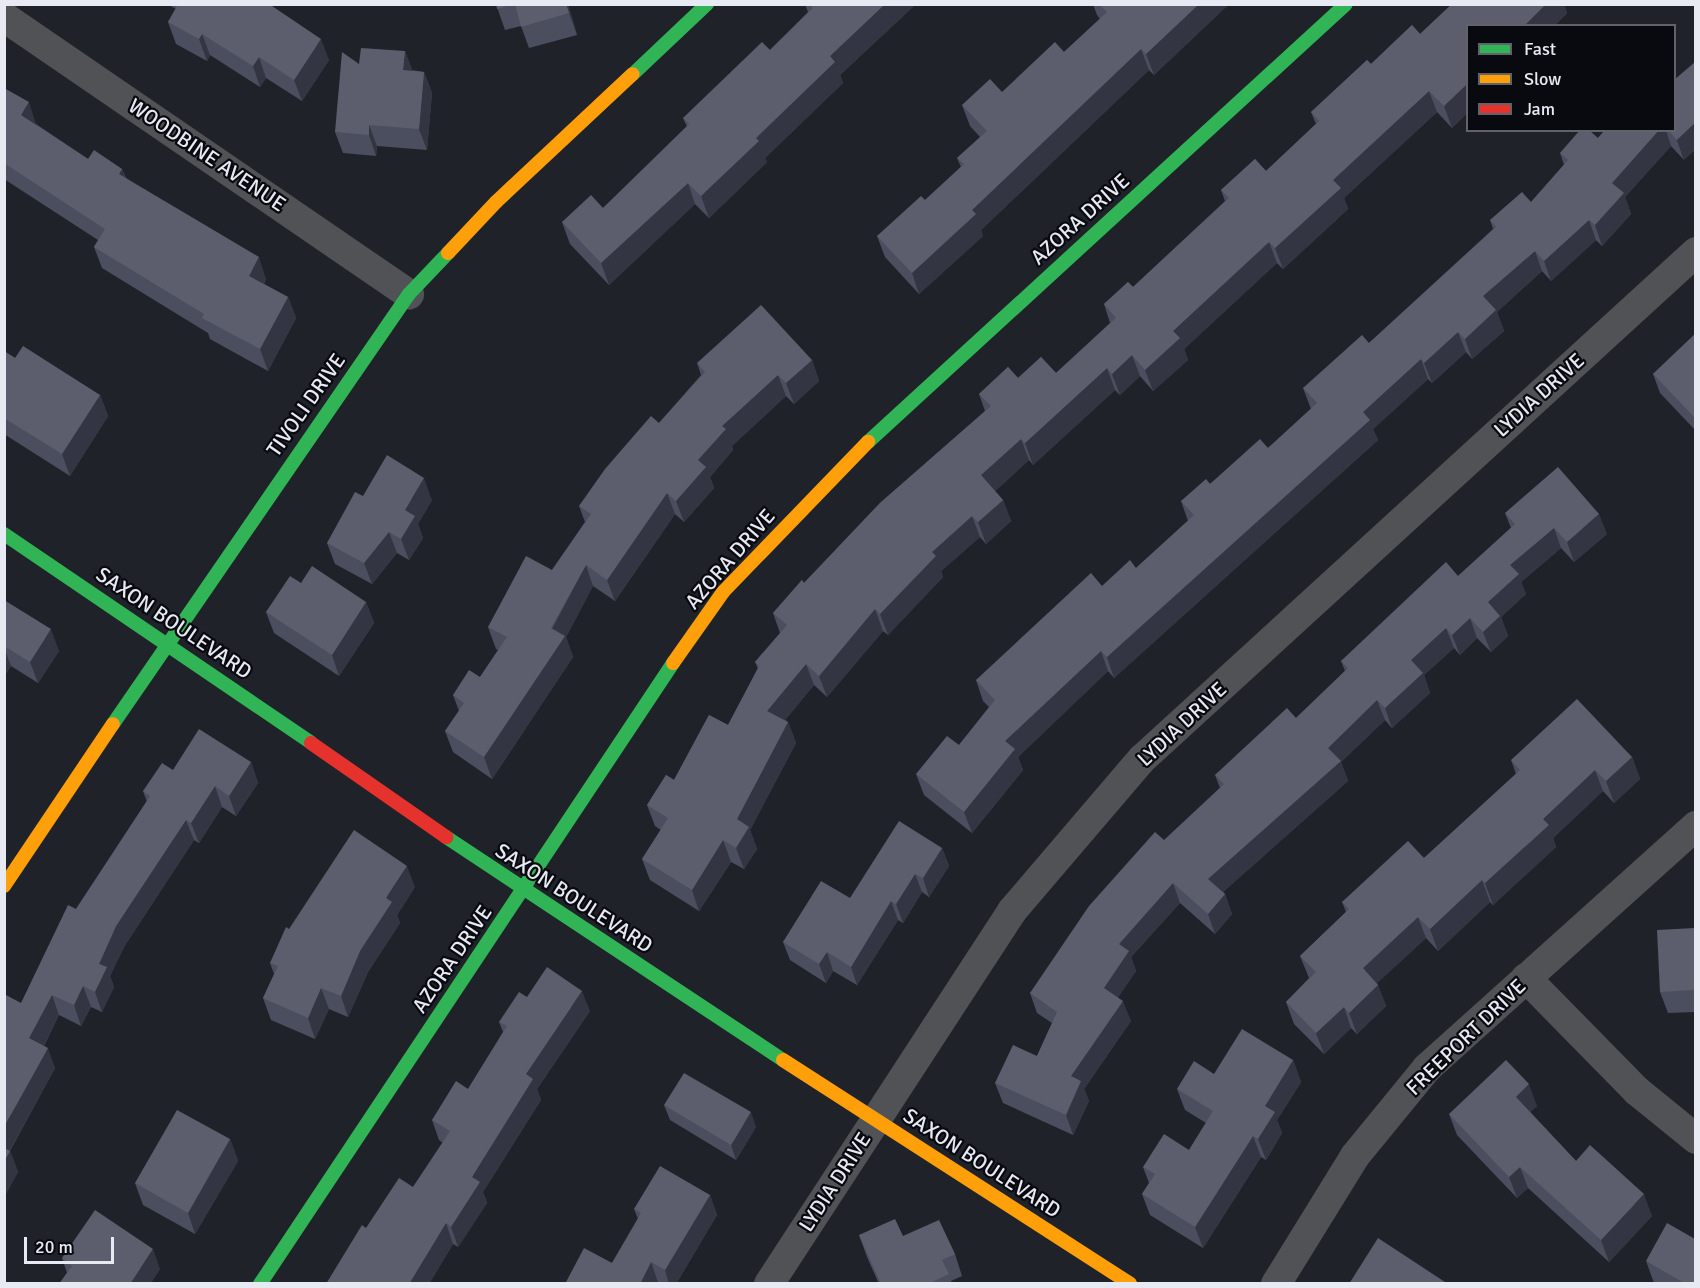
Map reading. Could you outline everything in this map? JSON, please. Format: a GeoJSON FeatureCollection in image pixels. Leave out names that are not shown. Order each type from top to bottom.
{"type":"FeatureCollection","features":[{"type":"Feature","properties":{"kind":"street","name":"AZORA DRIVE"},"geometry":{"type":"LineString","coordinates":[[260,1284],[523,891],[620,740],[723,592],[850,458],[1346,4]]}},
{"type":"Feature","properties":{"kind":"street","name":"TIVOLI DRIVE"},"geometry":{"type":"LineString","coordinates":[[4,886],[167,642],[409,294],[511,187],[705,5]]}},
{"type":"Feature","properties":{"kind":"street","name":"WOODBINE AVENUE"},"geometry":{"type":"LineString","coordinates":[[4,17],[409,294]]}},
{"type":"Feature","properties":{"kind":"street","name":"LYDIA DRIVE"},"geometry":{"type":"LineString","coordinates":[[769,1284],[1012,911],[1142,759],[1695,252]]}},
{"type":"Feature","properties":{"kind":"street","name":"SAXON BOULEVARD"},"geometry":{"type":"LineString","coordinates":[[4,534],[167,642],[523,891],[1130,1284]]}},
{"type":"Feature","properties":{"kind":"street","name":"FREEPORT DRIVE"},"geometry":{"type":"LineString","coordinates":[[1276,1284],[1355,1156],[1427,1068],[1695,826]]}},
{"type":"Feature","properties":{"kind":"street"},"geometry":{"type":"LineString","coordinates":[[1526,978],[1637,1091],[1695,1139]]}},
{"type":"Feature","properties":{"kind":"building"},"geometry":{"type":"Polygon","coordinates":[[[178,4],[269,4],[321,39],[294,80],[259,57],[253,66],[202,34],[199,39],[168,22],[178,4]]]}},
{"type":"Feature","properties":{"kind":"building"},"geometry":{"type":"Polygon","coordinates":[[[496,4],[513,4],[497,9],[496,4]]]}},
{"type":"Feature","properties":{"kind":"building"},"geometry":{"type":"Polygon","coordinates":[[[515,4],[566,4],[569,13],[521,27],[515,4]]]}},
{"type":"Feature","properties":{"kind":"building"},"geometry":{"type":"Polygon","coordinates":[[[809,4],[885,4],[830,56],[835,62],[756,138],[759,141],[701,196],[688,183],[601,263],[562,222],[591,195],[603,208],[689,124],[683,118],[762,42],[770,50],[813,8],[809,4]]]}},
{"type":"Feature","properties":{"kind":"building"},"geometry":{"type":"Polygon","coordinates":[[[1099,4],[1199,4],[1146,54],[1141,49],[972,210],[976,214],[912,273],[877,236],[921,196],[925,200],[964,164],[957,158],[987,131],[962,105],[990,79],[1002,92],[1055,42],[1064,52],[1107,12],[1099,4]]]}},
{"type":"Feature","properties":{"kind":"building"},"geometry":{"type":"Polygon","coordinates":[[[1452,4],[1546,4],[1526,24],[1466,24],[1466,85],[1444,106],[1429,91],[1333,180],[1341,188],[1275,248],[1269,242],[1173,331],[1180,338],[1145,370],[1132,355],[1112,374],[1107,368],[1025,443],[1021,439],[981,475],[1003,500],[978,522],[972,516],[932,552],[936,556],[880,614],[875,609],[819,676],[806,664],[767,711],[788,722],[737,819],[749,827],[736,848],[723,840],[692,890],[642,859],[668,818],[647,805],[666,775],[674,780],[709,715],[728,725],[759,666],[755,662],[787,625],[773,613],[802,580],[804,583],[880,503],[991,406],[979,394],[1008,367],[1018,378],[1041,357],[1056,373],[1116,318],[1104,304],[1128,282],[1133,287],[1229,198],[1221,190],[1255,159],[1266,171],[1319,121],[1311,112],[1367,60],[1371,64],[1412,25],[1420,34],[1452,4]]]}},
{"type":"Feature","properties":{"kind":"building"},"geometry":{"type":"Polygon","coordinates":[[[361,48],[405,51],[403,70],[424,72],[419,129],[369,125],[369,135],[335,132],[342,52],[359,64],[361,48]]]}},
{"type":"Feature","properties":{"kind":"building"},"geometry":{"type":"Polygon","coordinates":[[[1695,62],[1695,123],[1677,140],[1670,132],[1676,132],[1676,78],[1695,62]]]}},
{"type":"Feature","properties":{"kind":"building"},"geometry":{"type":"Polygon","coordinates":[[[4,88],[29,102],[21,115],[88,159],[94,150],[122,169],[119,174],[259,257],[249,276],[288,297],[260,349],[202,318],[204,314],[94,247],[105,229],[4,163],[4,88]]]}},
{"type":"Feature","properties":{"kind":"building"},"geometry":{"type":"Polygon","coordinates":[[[1578,132],[1591,132],[1598,138],[1603,132],[1657,132],[1612,183],[1624,193],[1595,225],[1589,220],[1544,261],[1535,251],[1483,296],[1496,310],[1465,339],[1458,332],[1424,363],[1421,359],[1363,412],[1370,420],[1107,657],[1101,651],[1005,741],[1015,749],[964,812],[916,774],[947,736],[959,745],[995,700],[976,680],[1091,573],[1102,586],[1130,560],[1136,568],[1194,515],[1181,501],[1206,479],[1210,484],[1260,439],[1268,448],[1317,403],[1303,388],[1362,335],[1369,343],[1496,227],[1490,220],[1522,192],[1531,202],[1568,160],[1560,153],[1578,132]]]}},
{"type":"Feature","properties":{"kind":"building"},"geometry":{"type":"Polygon","coordinates":[[[761,305],[812,360],[786,383],[778,375],[722,426],[726,429],[698,460],[706,467],[676,501],[667,493],[607,580],[586,565],[551,628],[565,636],[484,757],[445,731],[464,703],[453,695],[469,670],[480,677],[507,637],[488,627],[526,556],[552,570],[591,514],[579,506],[605,469],[651,416],[659,423],[705,372],[697,363],[761,305]]]}},
{"type":"Feature","properties":{"kind":"building"},"geometry":{"type":"Polygon","coordinates":[[[1695,334],[1695,418],[1653,374],[1695,334]]]}},
{"type":"Feature","properties":{"kind":"building"},"geometry":{"type":"Polygon","coordinates":[[[23,346],[100,395],[62,454],[4,418],[4,351],[15,358],[23,346]]]}},
{"type":"Feature","properties":{"kind":"building"},"geometry":{"type":"Polygon","coordinates":[[[387,455],[424,478],[405,510],[415,516],[401,539],[389,532],[364,563],[327,543],[355,492],[363,496],[387,455]]]}},
{"type":"Feature","properties":{"kind":"building"},"geometry":{"type":"Polygon","coordinates":[[[1558,467],[1599,514],[1567,542],[1554,528],[1510,565],[1519,574],[1488,602],[1500,616],[1483,632],[1470,618],[1452,635],[1446,628],[1411,660],[1423,673],[1385,708],[1377,700],[1328,748],[1341,761],[1208,879],[1225,894],[1208,914],[1173,883],[1119,944],[1129,951],[1104,988],[1123,1001],[1071,1076],[1081,1081],[1066,1115],[995,1083],[1013,1045],[1037,1056],[1057,1012],[1030,993],[1089,906],[1155,832],[1164,840],[1224,784],[1215,775],[1287,708],[1296,718],[1348,668],[1341,661],[1446,562],[1458,576],[1515,524],[1505,513],[1558,467]]]}},
{"type":"Feature","properties":{"kind":"building"},"geometry":{"type":"Polygon","coordinates":[[[312,566],[366,602],[332,655],[266,612],[290,576],[301,583],[312,566]]]}},
{"type":"Feature","properties":{"kind":"building"},"geometry":{"type":"Polygon","coordinates":[[[4,600],[51,629],[30,662],[4,646],[4,600]]]}},
{"type":"Feature","properties":{"kind":"building"},"geometry":{"type":"Polygon","coordinates":[[[1577,699],[1632,757],[1606,781],[1595,770],[1543,819],[1549,825],[1485,883],[1482,880],[1430,929],[1418,917],[1363,968],[1378,985],[1349,1013],[1344,1007],[1316,1033],[1286,1002],[1316,972],[1300,956],[1349,909],[1342,902],[1408,841],[1424,858],[1520,770],[1511,760],[1577,699]]]}},
{"type":"Feature","properties":{"kind":"building"},"geometry":{"type":"Polygon","coordinates":[[[199,729],[251,762],[229,796],[215,786],[191,823],[186,820],[116,926],[99,964],[107,967],[95,992],[83,986],[74,1005],[52,995],[29,1038],[48,1048],[4,1127],[4,998],[6,995],[21,1003],[68,905],[76,909],[150,796],[143,791],[162,763],[173,770],[199,729]]]}},
{"type":"Feature","properties":{"kind":"building"},"geometry":{"type":"Polygon","coordinates":[[[899,821],[942,848],[923,878],[915,874],[896,904],[891,901],[851,967],[827,952],[819,964],[783,942],[821,881],[850,898],[899,821]]]}},
{"type":"Feature","properties":{"kind":"building"},"geometry":{"type":"Polygon","coordinates":[[[354,830],[407,866],[386,898],[392,902],[360,951],[341,996],[321,988],[308,1018],[263,998],[278,966],[270,963],[286,927],[289,929],[354,830]]]}},
{"type":"Feature","properties":{"kind":"building"},"geometry":{"type":"Polygon","coordinates":[[[1695,928],[1695,990],[1660,992],[1657,930],[1695,928]]]}},
{"type":"Feature","properties":{"kind":"building"},"geometry":{"type":"Polygon","coordinates":[[[547,967],[582,991],[526,1074],[533,1079],[472,1177],[480,1182],[451,1227],[446,1223],[409,1284],[326,1284],[362,1225],[366,1228],[399,1178],[413,1187],[450,1131],[432,1120],[456,1081],[468,1089],[507,1026],[499,1022],[519,992],[527,997],[547,967]]]}},
{"type":"Feature","properties":{"kind":"building"},"geometry":{"type":"Polygon","coordinates":[[[1242,1029],[1293,1060],[1265,1106],[1275,1112],[1258,1139],[1253,1136],[1195,1227],[1142,1194],[1155,1174],[1143,1167],[1164,1134],[1189,1150],[1213,1111],[1177,1089],[1194,1061],[1214,1074],[1242,1029]]]}},
{"type":"Feature","properties":{"kind":"building"},"geometry":{"type":"Polygon","coordinates":[[[1506,1060],[1529,1084],[1516,1097],[1576,1161],[1590,1145],[1644,1194],[1601,1240],[1520,1167],[1509,1177],[1449,1114],[1506,1060]]]}},
{"type":"Feature","properties":{"kind":"building"},"geometry":{"type":"Polygon","coordinates":[[[684,1073],[751,1112],[731,1145],[664,1105],[684,1073]]]}},
{"type":"Feature","properties":{"kind":"building"},"geometry":{"type":"Polygon","coordinates":[[[177,1110],[230,1139],[188,1213],[135,1183],[177,1110]]]}},
{"type":"Feature","properties":{"kind":"building"},"geometry":{"type":"Polygon","coordinates":[[[4,1148],[10,1151],[4,1162],[4,1148]]]}},
{"type":"Feature","properties":{"kind":"building"},"geometry":{"type":"Polygon","coordinates":[[[660,1166],[710,1195],[665,1270],[651,1262],[640,1284],[565,1284],[584,1248],[612,1263],[641,1213],[634,1209],[660,1166]]]}},
{"type":"Feature","properties":{"kind":"building"},"geometry":{"type":"Polygon","coordinates":[[[95,1210],[153,1249],[130,1284],[59,1284],[72,1266],[62,1258],[95,1210]]]}},
{"type":"Feature","properties":{"kind":"building"},"geometry":{"type":"Polygon","coordinates":[[[895,1219],[903,1236],[939,1220],[955,1254],[942,1260],[949,1274],[928,1284],[881,1284],[859,1235],[895,1219]]]}},
{"type":"Feature","properties":{"kind":"building"},"geometry":{"type":"Polygon","coordinates":[[[1667,1223],[1695,1239],[1695,1284],[1686,1284],[1646,1261],[1667,1223]]]}},
{"type":"Feature","properties":{"kind":"building"},"geometry":{"type":"Polygon","coordinates":[[[1378,1238],[1448,1284],[1349,1284],[1378,1238]]]}},
{"type":"Feature","properties":{"kind":"traffic: fast"},"geometry":{"type":"LineString","coordinates":[[633,74],[707,4]]}},
{"type":"Feature","properties":{"kind":"traffic: fast"},"geometry":{"type":"LineString","coordinates":[[868,442],[1346,4]]}},
{"type":"Feature","properties":{"kind":"traffic: fast"},"geometry":{"type":"LineString","coordinates":[[113,724],[409,294],[448,253]]}},
{"type":"Feature","properties":{"kind":"traffic: fast"},"geometry":{"type":"LineString","coordinates":[[4,534],[311,743]]}},
{"type":"Feature","properties":{"kind":"traffic: fast"},"geometry":{"type":"LineString","coordinates":[[260,1284],[673,663]]}},
{"type":"Feature","properties":{"kind":"traffic: fast"},"geometry":{"type":"LineString","coordinates":[[446,837],[783,1060]]}},
{"type":"Feature","properties":{"kind":"traffic: slow"},"geometry":{"type":"LineString","coordinates":[[448,253],[496,202],[633,74]]}},
{"type":"Feature","properties":{"kind":"traffic: slow"},"geometry":{"type":"LineString","coordinates":[[673,663],[723,592],[868,442]]}},
{"type":"Feature","properties":{"kind":"traffic: slow"},"geometry":{"type":"LineString","coordinates":[[4,886],[113,724]]}},
{"type":"Feature","properties":{"kind":"traffic: slow"},"geometry":{"type":"LineString","coordinates":[[783,1060],[1130,1284]]}},
{"type":"Feature","properties":{"kind":"traffic: jam"},"geometry":{"type":"LineString","coordinates":[[311,743],[446,837]]}}]}
